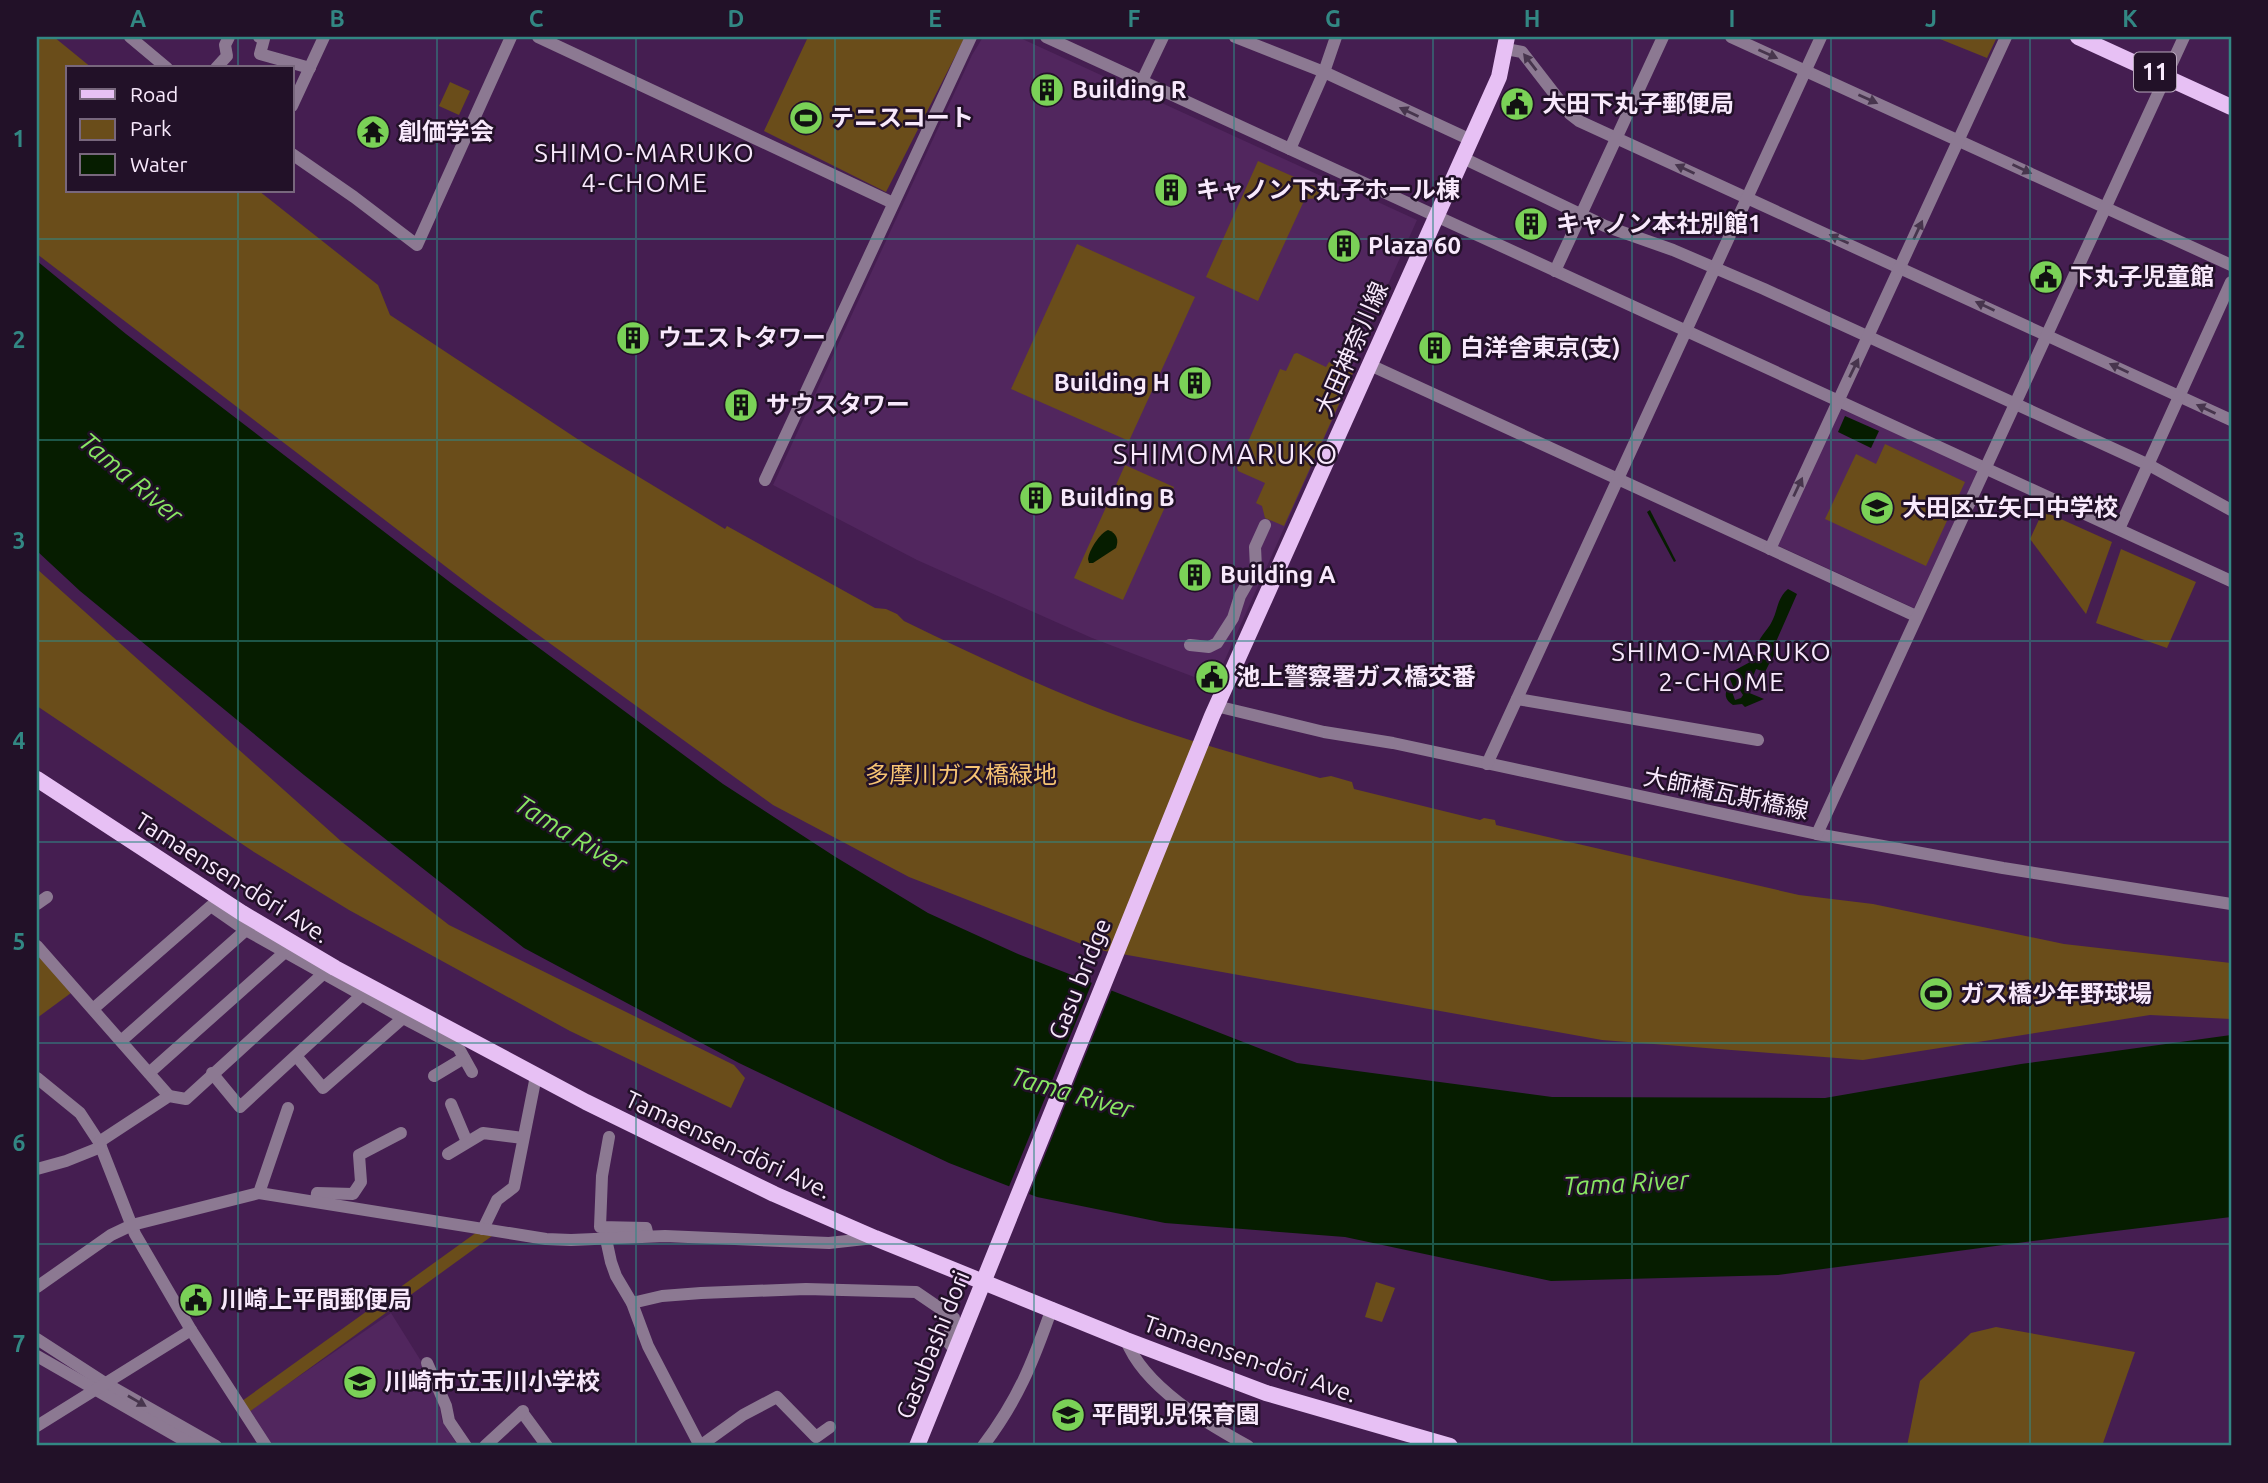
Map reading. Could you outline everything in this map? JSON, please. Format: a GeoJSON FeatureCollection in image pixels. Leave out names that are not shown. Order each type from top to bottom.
{"type":"FeatureCollection","features":[{"type":"Feature","properties":{"kind":"main road","name":"11"},"geometry":{"type":"LineString","coordinates":[[2078,37],[2230,105]]}},
{"type":"Feature","properties":{"kind":"main road","name":"大田神奈川線"},"geometry":{"type":"LineString","coordinates":[[1214,711],[1499,77],[1507,43]]}},
{"type":"Feature","properties":{"kind":"main road","name":"Gasu bridge"},"geometry":{"type":"LineString","coordinates":[[991,1260],[1214,711]]}},
{"type":"Feature","properties":{"kind":"main road","name":"Tamaensen-dōri Ave."},"geometry":{"type":"LineString","coordinates":[[37,779],[242,914],[366,992],[462,1047],[536,1076],[774,1194],[1126,1340],[1266,1393],[1450,1446]]}},
{"type":"Feature","properties":{"kind":"main road","name":"Gasubashi dori"},"geometry":{"type":"LineString","coordinates":[[918,1446],[991,1260]]}},
{"type":"Feature","properties":{"kind":"street"},"geometry":{"type":"LineString","coordinates":[[218,66],[227,56],[225,45],[229,37]]}},
{"type":"Feature","properties":{"kind":"street"},"geometry":{"type":"LineString","coordinates":[[255,37],[264,39],[260,54],[310,68]]}},
{"type":"Feature","properties":{"kind":"street"},"geometry":{"type":"LineString","coordinates":[[294,103],[324,37]]}},
{"type":"Feature","properties":{"kind":"street"},"geometry":{"type":"LineString","coordinates":[[294,155],[417,245],[511,37]]}},
{"type":"Feature","properties":{"kind":"street"},"geometry":{"type":"LineString","coordinates":[[538,37],[828,175],[893,203]]}},
{"type":"Feature","properties":{"kind":"street"},"geometry":{"type":"LineString","coordinates":[[765,480],[971,37]]}},
{"type":"Feature","properties":{"kind":"street"},"geometry":{"type":"LineString","coordinates":[[1046,37],[2231,581]]}},
{"type":"Feature","properties":{"kind":"street"},"geometry":{"type":"LineString","coordinates":[[1142,81],[1163,37]]}},
{"type":"Feature","properties":{"kind":"street"},"geometry":{"type":"LineString","coordinates":[[1236,37],[1324,72],[1471,140]]}},
{"type":"Feature","properties":{"kind":"street"},"geometry":{"type":"LineString","coordinates":[[1290,149],[1324,72],[1336,37]]}},
{"type":"Feature","properties":{"kind":"street"},"geometry":{"type":"LineString","coordinates":[[1555,271],[1663,37]]}},
{"type":"Feature","properties":{"kind":"street"},"geometry":{"type":"LineString","coordinates":[[1731,37],[2231,265]]}},
{"type":"Feature","properties":{"kind":"street"},"geometry":{"type":"LineString","coordinates":[[1487,764],[1821,37]]}},
{"type":"Feature","properties":{"kind":"street"},"geometry":{"type":"LineString","coordinates":[[1770,549],[2006,37]]}},
{"type":"Feature","properties":{"kind":"street"},"geometry":{"type":"LineString","coordinates":[[1817,834],[2183,37]]}},
{"type":"Feature","properties":{"kind":"street"},"geometry":{"type":"LineString","coordinates":[[140,39],[165,66]]}},
{"type":"Feature","properties":{"kind":"street"},"geometry":{"type":"LineString","coordinates":[[1507,43],[1522,52],[1575,118],[2231,420]]}},
{"type":"Feature","properties":{"kind":"street"},"geometry":{"type":"LineString","coordinates":[[1463,158],[1605,226],[1715,268],[2149,465],[2231,510]]}},
{"type":"Feature","properties":{"kind":"street"},"geometry":{"type":"LineString","coordinates":[[2119,529],[2231,282]]}},
{"type":"Feature","properties":{"kind":"street"},"geometry":{"type":"LineString","coordinates":[[1370,365],[1916,616]]}},
{"type":"Feature","properties":{"kind":"street"},"geometry":{"type":"LineString","coordinates":[[1190,645],[1209,647],[1217,643],[1233,618],[1240,596],[1256,568],[1255,547],[1265,525]]}},
{"type":"Feature","properties":{"kind":"street"},"geometry":{"type":"LineString","coordinates":[[1517,699],[1758,740]]}},
{"type":"Feature","properties":{"kind":"street","name":"大師橋瓦斯橋線"},"geometry":{"type":"LineString","coordinates":[[1214,711],[1393,743],[1817,834],[2231,904]]}},
{"type":"Feature","properties":{"kind":"street"},"geometry":{"type":"LineString","coordinates":[[93,1009],[211,906],[285,952],[366,992],[403,1018],[462,1047],[472,1072]]}},
{"type":"Feature","properties":{"kind":"street"},"geometry":{"type":"LineString","coordinates":[[121,1041],[246,930]]}},
{"type":"Feature","properties":{"kind":"street"},"geometry":{"type":"LineString","coordinates":[[37,947],[169,1096],[186,1099],[324,973]]}},
{"type":"Feature","properties":{"kind":"street"},"geometry":{"type":"LineString","coordinates":[[149,1073],[285,952]]}},
{"type":"Feature","properties":{"kind":"street"},"geometry":{"type":"LineString","coordinates":[[212,1073],[240,1107],[366,992]]}},
{"type":"Feature","properties":{"kind":"street"},"geometry":{"type":"LineString","coordinates":[[297,1057],[323,1088],[403,1018]]}},
{"type":"Feature","properties":{"kind":"street"},"geometry":{"type":"LineString","coordinates":[[433,1076],[462,1047]]}},
{"type":"Feature","properties":{"kind":"street"},"geometry":{"type":"LineString","coordinates":[[483,1229],[497,1200],[513,1187],[536,1076]]}},
{"type":"Feature","properties":{"kind":"street"},"geometry":{"type":"LineString","coordinates":[[37,1078],[80,1114],[100,1144],[135,1234],[191,1330],[266,1446]]}},
{"type":"Feature","properties":{"kind":"street"},"geometry":{"type":"LineString","coordinates":[[37,1169],[66,1161],[100,1144],[169,1096]]}},
{"type":"Feature","properties":{"kind":"street"},"geometry":{"type":"LineString","coordinates":[[451,1104],[467,1142]]}},
{"type":"Feature","properties":{"kind":"street"},"geometry":{"type":"LineString","coordinates":[[259,1194],[288,1108]]}},
{"type":"Feature","properties":{"kind":"street"},"geometry":{"type":"LineString","coordinates":[[316,1201],[317,1193],[353,1194],[361,1182],[359,1155],[401,1133]]}},
{"type":"Feature","properties":{"kind":"street"},"geometry":{"type":"LineString","coordinates":[[447,1154],[483,1133],[523,1138]]}},
{"type":"Feature","properties":{"kind":"street"},"geometry":{"type":"LineString","coordinates":[[609,1137],[602,1174],[600,1227],[646,1228],[649,1236]]}},
{"type":"Feature","properties":{"kind":"street"},"geometry":{"type":"LineString","coordinates":[[37,1287],[111,1235],[132,1225],[259,1194],[546,1239],[649,1236],[829,1244],[875,1238]]}},
{"type":"Feature","properties":{"kind":"street"},"geometry":{"type":"LineString","coordinates":[[606,1239],[611,1262],[632,1303],[648,1346],[700,1446],[777,1396],[816,1437],[830,1427]]}},
{"type":"Feature","properties":{"kind":"street"},"geometry":{"type":"LineString","coordinates":[[632,1303],[662,1296],[701,1293],[806,1289],[916,1292],[954,1318],[947,1341],[956,1351]]}},
{"type":"Feature","properties":{"kind":"street"},"geometry":{"type":"LineString","coordinates":[[982,1446],[1013,1404],[1032,1366],[1052,1308]]}},
{"type":"Feature","properties":{"kind":"street"},"geometry":{"type":"LineString","coordinates":[[37,1426],[191,1330]]}},
{"type":"Feature","properties":{"kind":"street"},"geometry":{"type":"LineString","coordinates":[[37,1339],[216,1446]]}},
{"type":"Feature","properties":{"kind":"street"},"geometry":{"type":"LineString","coordinates":[[1126,1340],[1130,1352],[1145,1372],[1163,1388],[1210,1425],[1248,1446]]}},
{"type":"Feature","properties":{"kind":"street"},"geometry":{"type":"LineString","coordinates":[[37,1356],[194,1446]]}},
{"type":"Feature","properties":{"kind":"street"},"geometry":{"type":"LineString","coordinates":[[426,1363],[446,1406],[449,1421],[467,1446]]}},
{"type":"Feature","properties":{"kind":"street"},"geometry":{"type":"LineString","coordinates":[[485,1446],[523,1412],[547,1446]]}},
{"type":"Feature","properties":{"kind":"shaded area"},"geometry":{"type":"Polygon","coordinates":[[[983,37],[1018,37],[1417,220],[1360,347],[1351,379],[1219,673],[1208,668],[1202,680],[1092,638],[917,560],[773,485],[972,55],[983,37]]]}},
{"type":"Feature","properties":{"kind":"shaded area","name":"大田区立矢口中学校"},"geometry":{"type":"Polygon","coordinates":[[[1839,408],[1979,471],[1914,608],[1777,545],[1839,408]]]}},
{"type":"Feature","properties":{"kind":"shaded area","name":"川崎市立玉川小学校"},"geometry":{"type":"Polygon","coordinates":[[[391,1313],[421,1361],[439,1403],[442,1421],[458,1446],[272,1446],[247,1412],[391,1313]]]}},
{"type":"Feature","properties":{"kind":"green space","name":"多摩川ガス橋緑地"},"geometry":{"type":"Polygon","coordinates":[[[37,37],[54,37],[90,66],[66,66],[66,192],[260,192],[378,285],[390,315],[591,448],[725,529],[727,526],[875,608],[897,614],[904,621],[1000,666],[1131,721],[1184,738],[1320,778],[1331,776],[1352,782],[1354,789],[1480,820],[1495,820],[1496,825],[1799,895],[1873,904],[2064,944],[2231,963],[2231,1019],[2150,1015],[1863,1060],[1602,1040],[1094,949],[909,877],[773,805],[479,592],[37,254],[37,37]]]}},
{"type":"Feature","properties":{"kind":"green space"},"geometry":{"type":"Polygon","coordinates":[[[808,37],[965,37],[886,192],[764,131],[808,37]]]}},
{"type":"Feature","properties":{"kind":"green space"},"geometry":{"type":"Polygon","coordinates":[[[1935,37],[1997,37],[1987,58],[1935,37]]]}},
{"type":"Feature","properties":{"kind":"green space"},"geometry":{"type":"Polygon","coordinates":[[[450,82],[470,91],[459,115],[439,106],[450,82]]]}},
{"type":"Feature","properties":{"kind":"green space"},"geometry":{"type":"Polygon","coordinates":[[[1258,161],[1326,191],[1322,198],[1307,199],[1303,203],[1258,301],[1206,277],[1258,161]]]}},
{"type":"Feature","properties":{"kind":"green space"},"geometry":{"type":"Polygon","coordinates":[[[1077,244],[1195,297],[1129,441],[1011,389],[1077,244]]]}},
{"type":"Feature","properties":{"kind":"green space"},"geometry":{"type":"Polygon","coordinates":[[[1297,353],[1326,367],[1329,362],[1353,373],[1284,526],[1265,518],[1262,506],[1256,503],[1265,483],[1238,471],[1237,467],[1280,369],[1286,371],[1297,353]]]}},
{"type":"Feature","properties":{"kind":"green space"},"geometry":{"type":"Polygon","coordinates":[[[1885,444],[1965,482],[1926,566],[1825,519],[1856,454],[1876,464],[1885,444]]]}},
{"type":"Feature","properties":{"kind":"green space"},"geometry":{"type":"Polygon","coordinates":[[[1125,465],[1174,487],[1123,600],[1074,578],[1125,465]]]}},
{"type":"Feature","properties":{"kind":"green space"},"geometry":{"type":"Polygon","coordinates":[[[2043,511],[2112,542],[2086,614],[2030,539],[2043,511]]]}},
{"type":"Feature","properties":{"kind":"green space"},"geometry":{"type":"Polygon","coordinates":[[[2121,549],[2196,582],[2167,648],[2096,623],[2121,549]]]}},
{"type":"Feature","properties":{"kind":"green space"},"geometry":{"type":"Polygon","coordinates":[[[37,569],[342,842],[449,925],[734,1065],[745,1078],[731,1108],[570,1031],[349,910],[254,852],[37,706],[37,569]]]}},
{"type":"Feature","properties":{"kind":"green space"},"geometry":{"type":"Polygon","coordinates":[[[37,954],[71,993],[37,1018],[37,954]]]}},
{"type":"Feature","properties":{"kind":"green space"},"geometry":{"type":"Polygon","coordinates":[[[477,1232],[492,1236],[249,1412],[242,1401],[477,1232]]]}},
{"type":"Feature","properties":{"kind":"green space"},"geometry":{"type":"Polygon","coordinates":[[[1376,1282],[1395,1288],[1382,1322],[1365,1317],[1376,1282]]]}},
{"type":"Feature","properties":{"kind":"green space"},"geometry":{"type":"Polygon","coordinates":[[[1996,1327],[2135,1352],[2102,1446],[1907,1446],[1920,1381],[1971,1333],[1996,1327]]]}},
{"type":"Feature","properties":{"kind":"water","name":"Tama River"},"geometry":{"type":"Polygon","coordinates":[[[37,261],[126,334],[451,583],[723,784],[928,913],[1018,954],[1297,1063],[1552,1097],[1825,1098],[2021,1064],[2231,1035],[2231,1217],[1778,1275],[1551,1281],[1345,1237],[1165,1223],[1037,1197],[949,1163],[739,1063],[524,948],[304,775],[80,591],[37,551],[37,261]]]}},
{"type":"Feature","properties":{"kind":"water"},"geometry":{"type":"Polygon","coordinates":[[[1845,416],[1879,431],[1871,448],[1838,432],[1845,416]]]}},
{"type":"Feature","properties":{"kind":"water"},"geometry":{"type":"Polygon","coordinates":[[[1650,510],[1676,561],[1674,562],[1647,512],[1650,510]]]}},
{"type":"Feature","properties":{"kind":"water"},"geometry":{"type":"Polygon","coordinates":[[[1108,530],[1116,537],[1116,548],[1089,563],[1093,547],[1108,530]]]}},
{"type":"Feature","properties":{"kind":"water"},"geometry":{"type":"Polygon","coordinates":[[[1788,589],[1797,594],[1775,644],[1778,647],[1772,659],[1756,651],[1759,640],[1773,620],[1781,597],[1788,589]]]}},
{"type":"Feature","properties":{"kind":"water"},"geometry":{"type":"Polygon","coordinates":[[[1749,653],[1770,662],[1765,672],[1756,669],[1747,692],[1764,699],[1745,707],[1742,704],[1733,705],[1726,696],[1730,686],[1735,700],[1743,695],[1739,689],[1734,689],[1728,674],[1752,661],[1749,653]]]}},
{"type":"Feature","properties":{"kind":"pier"},"geometry":{"type":"Polygon","coordinates":[[[1093,980],[1113,987],[1028,1197],[1008,1189],[1093,980]]]}},
{"type":"Feature","properties":{"kind":"place","name":"Building R"},"geometry":{"type":"Point","coordinates":[1047,90]}},
{"type":"Feature","properties":{"kind":"place","name":"大田下丸子郵便局"},"geometry":{"type":"Point","coordinates":[1517,104]}},
{"type":"Feature","properties":{"kind":"place","name":"テニスコート"},"geometry":{"type":"Point","coordinates":[806,118]}},
{"type":"Feature","properties":{"kind":"place","name":"創価学会"},"geometry":{"type":"Point","coordinates":[373,132]}},
{"type":"Feature","properties":{"kind":"place","name":"キャノン下丸子ホール棟"},"geometry":{"type":"Point","coordinates":[1171,190]}},
{"type":"Feature","properties":{"kind":"place","name":"キャノン本社別館1"},"geometry":{"type":"Point","coordinates":[1531,224]}},
{"type":"Feature","properties":{"kind":"place","name":"Plaza 60"},"geometry":{"type":"Point","coordinates":[1344,246]}},
{"type":"Feature","properties":{"kind":"place","name":"下丸子児童館"},"geometry":{"type":"Point","coordinates":[2046,277]}},
{"type":"Feature","properties":{"kind":"place","name":"ウエストタワー"},"geometry":{"type":"Point","coordinates":[633,338]}},
{"type":"Feature","properties":{"kind":"place","name":"白洋舎東京(支)"},"geometry":{"type":"Point","coordinates":[1435,348]}},
{"type":"Feature","properties":{"kind":"place","name":"Building H"},"geometry":{"type":"Point","coordinates":[1195,383]}},
{"type":"Feature","properties":{"kind":"place","name":"サウスタワー"},"geometry":{"type":"Point","coordinates":[741,405]}},
{"type":"Feature","properties":{"kind":"place","name":"Building B"},"geometry":{"type":"Point","coordinates":[1036,498]}},
{"type":"Feature","properties":{"kind":"place","name":"大田区立矢口中学校"},"geometry":{"type":"Point","coordinates":[1877,508]}},
{"type":"Feature","properties":{"kind":"place","name":"Building A"},"geometry":{"type":"Point","coordinates":[1195,575]}},
{"type":"Feature","properties":{"kind":"place","name":"池上警察署ガス橋交番"},"geometry":{"type":"Point","coordinates":[1212,677]}},
{"type":"Feature","properties":{"kind":"place","name":"ガス橋少年野球場"},"geometry":{"type":"Point","coordinates":[1936,994]}},
{"type":"Feature","properties":{"kind":"place","name":"川崎上平間郵便局"},"geometry":{"type":"Point","coordinates":[196,1300]}},
{"type":"Feature","properties":{"kind":"place","name":"川崎市立玉川小学校"},"geometry":{"type":"Point","coordinates":[360,1382]}},
{"type":"Feature","properties":{"kind":"place","name":"平間乳児保育園"},"geometry":{"type":"Point","coordinates":[1068,1415]}},
{"type":"Feature","properties":{"kind":"district","name":"SHIMO-MARUKO 4-CHOME"},"geometry":{"type":"Point","coordinates":[645,168]}},
{"type":"Feature","properties":{"kind":"district","name":"SHIMOMARUKO"},"geometry":{"type":"Point","coordinates":[1226,454]}},
{"type":"Feature","properties":{"kind":"district","name":"SHIMO-MARUKO 2-CHOME"},"geometry":{"type":"Point","coordinates":[1722,667]}}]}
